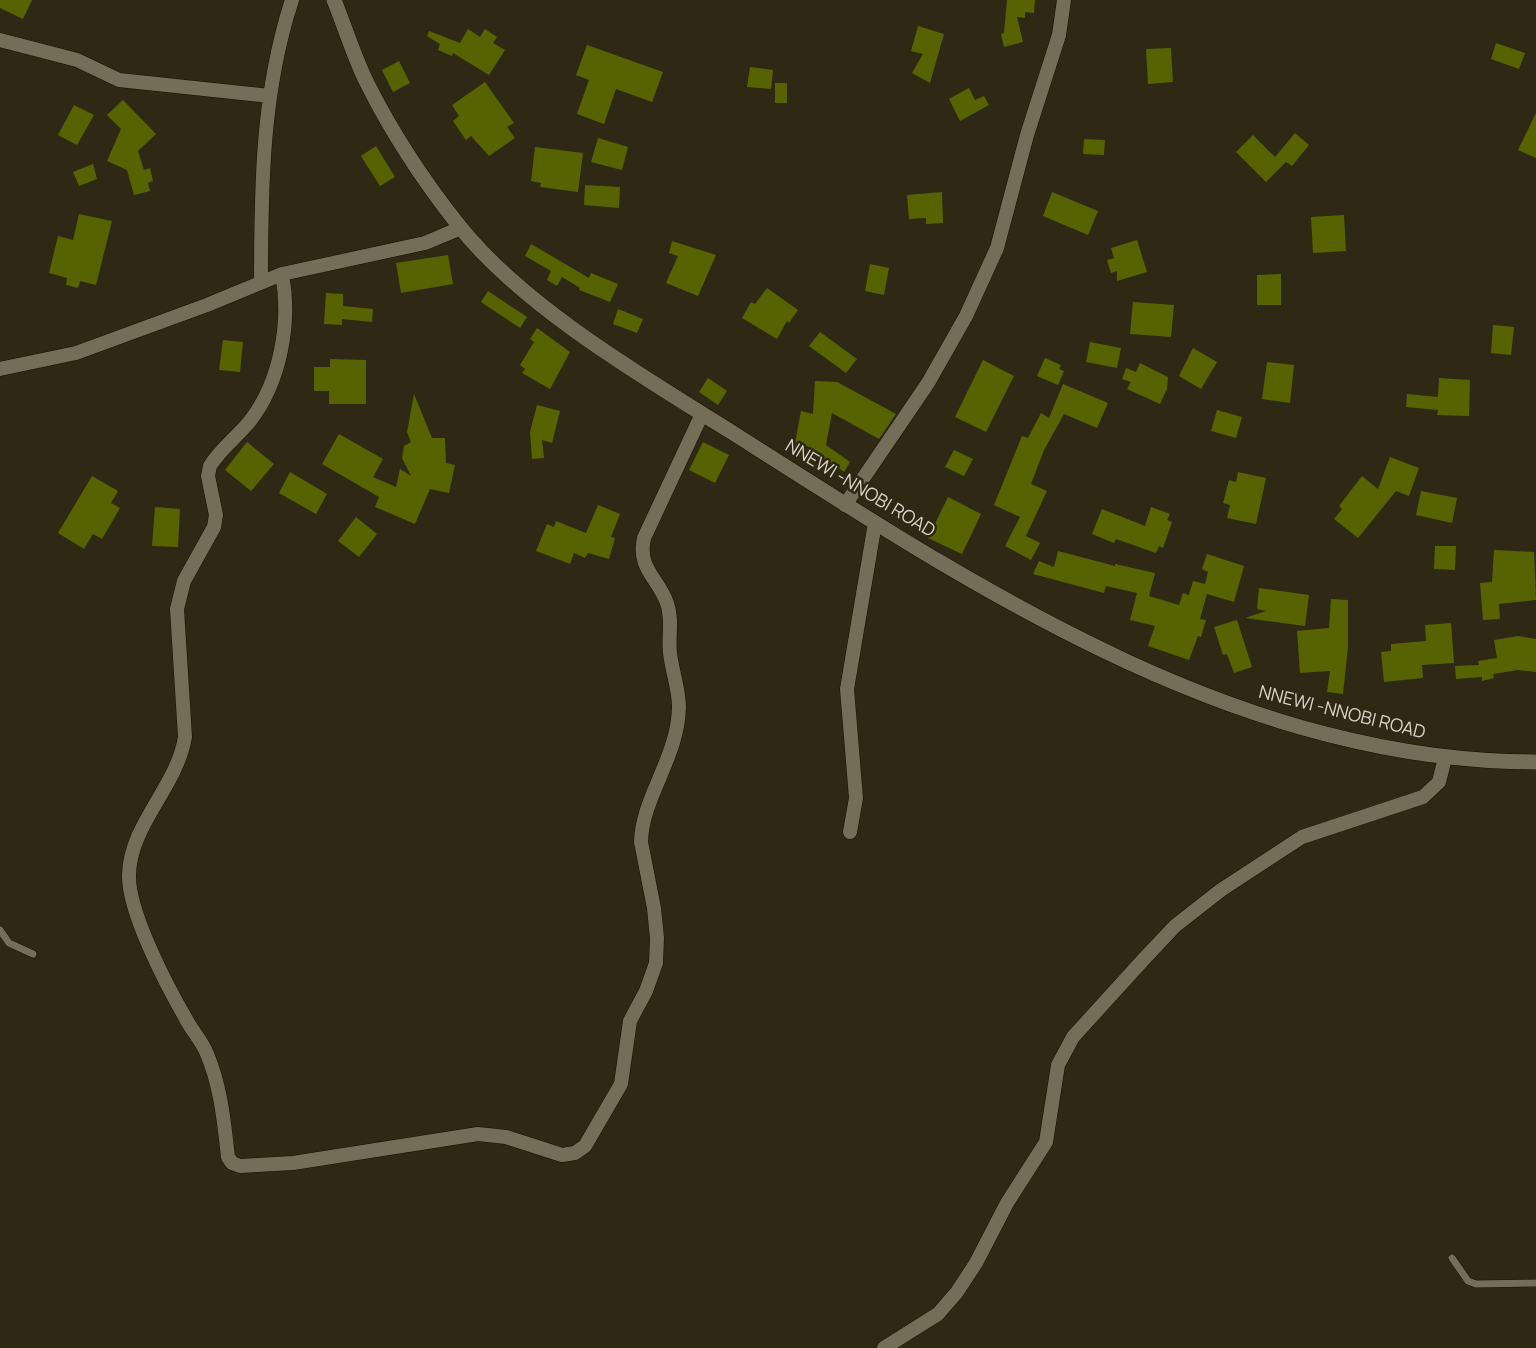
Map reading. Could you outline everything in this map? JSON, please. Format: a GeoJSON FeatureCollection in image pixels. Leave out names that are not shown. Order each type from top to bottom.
{"type":"FeatureCollection","features":[{"type":"Feature","properties":{"kind":"main road","name":"NNEWI -NNOBI ROAD"},"geometry":{"type":"LineString","coordinates":[[334,0],[367,82],[405,149],[461,228],[500,268],[562,321],[845,505],[1021,608],[1153,672],[1268,718],[1363,742],[1445,758],[1536,762]]}},
{"type":"Feature","properties":{"kind":"street"},"geometry":{"type":"LineString","coordinates":[[261,282],[262,184],[270,96],[276,55],[292,0]]}},
{"type":"Feature","properties":{"kind":"street"},"geometry":{"type":"LineString","coordinates":[[845,505],[928,383],[966,316],[997,248],[1027,135],[1059,35],[1064,0]]}},
{"type":"Feature","properties":{"kind":"street"},"geometry":{"type":"LineString","coordinates":[[0,40],[77,60],[118,80],[270,96]]}},
{"type":"Feature","properties":{"kind":"street"},"geometry":{"type":"LineString","coordinates":[[0,369],[76,353],[207,305],[282,274],[425,243],[461,228]]}},
{"type":"Feature","properties":{"kind":"street"},"geometry":{"type":"LineString","coordinates":[[282,274],[286,297],[285,326],[268,388],[252,419],[210,466],[208,476],[216,515],[214,527],[184,581],[177,609],[185,737],[183,755],[143,828],[131,856],[128,878],[135,909],[162,972],[206,1052],[217,1083],[228,1156],[232,1163],[240,1166],[293,1163],[478,1134],[506,1137],[562,1155],[575,1154],[585,1146],[599,1124],[621,1084],[630,1021],[646,991],[656,963],[657,938],[641,842],[641,827],[663,774],[677,728],[678,694],[670,650],[671,619],[667,603],[646,569],[641,551],[644,537],[702,414]]}},
{"type":"Feature","properties":{"kind":"street"},"geometry":{"type":"LineString","coordinates":[[850,832],[856,798],[847,689],[875,523]]}},
{"type":"Feature","properties":{"kind":"street"},"geometry":{"type":"LineString","coordinates":[[884,1348],[938,1314],[957,1292],[976,1263],[1007,1203],[1046,1142],[1050,1099],[1058,1065],[1073,1037],[1151,951],[1175,926],[1221,891],[1302,837],[1422,797],[1438,782],[1445,758]]}},
{"type":"Feature","properties":{"kind":"lane"},"geometry":{"type":"LineString","coordinates":[[0,930],[9,944],[33,954]]}},
{"type":"Feature","properties":{"kind":"lane"},"geometry":{"type":"LineString","coordinates":[[1452,1258],[1468,1281],[1476,1284],[1536,1283]]}},
{"type":"Feature","properties":{"kind":"building"},"geometry":{"type":"Polygon","coordinates":[[[0,0],[32,0],[23,19],[0,8],[0,0]]]}},
{"type":"Feature","properties":{"kind":"building"},"geometry":{"type":"Polygon","coordinates":[[[1007,0],[1035,0],[1034,13],[1025,12],[1025,18],[1017,17],[1023,42],[1004,47],[1001,34],[1004,33],[1007,0]]]}},
{"type":"Feature","properties":{"kind":"building"},"geometry":{"type":"Polygon","coordinates":[[[918,26],[944,34],[930,83],[912,73],[923,54],[911,51],[918,26]]]}},
{"type":"Feature","properties":{"kind":"building"},"geometry":{"type":"Polygon","coordinates":[[[468,29],[480,37],[485,29],[497,37],[493,43],[505,50],[489,75],[453,53],[452,56],[438,50],[440,44],[427,36],[429,31],[460,43],[468,29]]]}},
{"type":"Feature","properties":{"kind":"building"},"geometry":{"type":"Polygon","coordinates":[[[1496,43],[1525,53],[1519,69],[1491,59],[1496,43]]]}},
{"type":"Feature","properties":{"kind":"building"},"geometry":{"type":"Polygon","coordinates":[[[587,45],[663,72],[652,102],[616,89],[604,124],[577,114],[589,80],[576,75],[587,45]]]}},
{"type":"Feature","properties":{"kind":"building"},"geometry":{"type":"Polygon","coordinates":[[[1171,48],[1173,82],[1148,84],[1146,49],[1171,48]]]}},
{"type":"Feature","properties":{"kind":"building"},"geometry":{"type":"Polygon","coordinates":[[[399,61],[410,83],[393,92],[382,70],[399,61]]]}},
{"type":"Feature","properties":{"kind":"building"},"geometry":{"type":"Polygon","coordinates":[[[750,67],[773,70],[771,89],[747,87],[750,67]]]}},
{"type":"Feature","properties":{"kind":"building"},"geometry":{"type":"Polygon","coordinates":[[[485,82],[514,123],[507,127],[515,138],[489,156],[471,136],[466,140],[453,121],[459,116],[452,105],[485,82]]]}},
{"type":"Feature","properties":{"kind":"building"},"geometry":{"type":"Polygon","coordinates":[[[775,83],[787,83],[787,103],[775,103],[775,83]]]}},
{"type":"Feature","properties":{"kind":"building"},"geometry":{"type":"Polygon","coordinates":[[[969,88],[975,100],[984,96],[989,105],[960,121],[949,99],[969,88]]]}},
{"type":"Feature","properties":{"kind":"building"},"geometry":{"type":"Polygon","coordinates":[[[123,100],[156,134],[138,151],[144,170],[150,168],[153,181],[148,183],[150,191],[134,195],[127,170],[107,161],[121,129],[107,115],[123,100]]]}},
{"type":"Feature","properties":{"kind":"building"},"geometry":{"type":"Polygon","coordinates":[[[74,105],[94,115],[77,145],[58,135],[74,105]]]}},
{"type":"Feature","properties":{"kind":"building"},"geometry":{"type":"Polygon","coordinates":[[[1536,113],[1536,158],[1518,150],[1536,113]]]}},
{"type":"Feature","properties":{"kind":"building"},"geometry":{"type":"Polygon","coordinates":[[[1295,133],[1309,145],[1292,166],[1286,162],[1266,182],[1236,152],[1253,135],[1275,157],[1295,133]]]}},
{"type":"Feature","properties":{"kind":"building"},"geometry":{"type":"Polygon","coordinates":[[[598,138],[628,147],[622,170],[591,162],[598,138]]]}},
{"type":"Feature","properties":{"kind":"building"},"geometry":{"type":"Polygon","coordinates":[[[1084,139],[1105,140],[1104,155],[1083,154],[1084,139]]]}},
{"type":"Feature","properties":{"kind":"building"},"geometry":{"type":"Polygon","coordinates":[[[376,146],[395,177],[380,186],[361,156],[376,146]]]}},
{"type":"Feature","properties":{"kind":"building"},"geometry":{"type":"Polygon","coordinates":[[[535,147],[583,153],[578,192],[540,187],[541,183],[531,181],[535,147]]]}},
{"type":"Feature","properties":{"kind":"building"},"geometry":{"type":"Polygon","coordinates":[[[93,164],[97,179],[79,186],[73,172],[93,164]]]}},
{"type":"Feature","properties":{"kind":"building"},"geometry":{"type":"Polygon","coordinates":[[[585,185],[620,187],[619,208],[584,205],[585,185]]]}},
{"type":"Feature","properties":{"kind":"building"},"geometry":{"type":"Polygon","coordinates":[[[942,192],[943,223],[926,224],[926,218],[909,219],[907,195],[942,192]]]}},
{"type":"Feature","properties":{"kind":"building"},"geometry":{"type":"Polygon","coordinates":[[[1052,192],[1098,211],[1088,235],[1043,216],[1052,192]]]}},
{"type":"Feature","properties":{"kind":"building"},"geometry":{"type":"Polygon","coordinates":[[[79,214],[112,221],[96,285],[80,281],[78,288],[66,285],[67,278],[49,273],[58,236],[73,240],[79,214]]]}},
{"type":"Feature","properties":{"kind":"building"},"geometry":{"type":"Polygon","coordinates":[[[1344,215],[1346,251],[1313,253],[1311,217],[1344,215]]]}},
{"type":"Feature","properties":{"kind":"building"},"geometry":{"type":"Polygon","coordinates":[[[1137,240],[1147,272],[1117,281],[1117,271],[1111,273],[1107,260],[1114,258],[1111,248],[1137,240]]]}},
{"type":"Feature","properties":{"kind":"building"},"geometry":{"type":"Polygon","coordinates":[[[672,241],[716,255],[698,296],[666,283],[678,256],[669,253],[672,241]]]}},
{"type":"Feature","properties":{"kind":"building"},"geometry":{"type":"Polygon","coordinates":[[[531,244],[589,278],[591,273],[618,284],[610,302],[579,290],[580,288],[562,277],[557,286],[547,280],[551,271],[525,256],[531,244]]]}},
{"type":"Feature","properties":{"kind":"building"},"geometry":{"type":"Polygon","coordinates":[[[448,255],[453,284],[401,293],[396,263],[448,255]]]}},
{"type":"Feature","properties":{"kind":"building"},"geometry":{"type":"Polygon","coordinates":[[[870,264],[889,268],[884,295],[865,291],[870,264]]]}},
{"type":"Feature","properties":{"kind":"building"},"geometry":{"type":"Polygon","coordinates":[[[1281,274],[1281,305],[1257,305],[1257,275],[1281,274]]]}},
{"type":"Feature","properties":{"kind":"building"},"geometry":{"type":"Polygon","coordinates":[[[767,288],[798,310],[789,323],[787,321],[777,339],[742,318],[751,302],[755,304],[767,288]]]}},
{"type":"Feature","properties":{"kind":"building"},"geometry":{"type":"Polygon","coordinates":[[[488,291],[527,317],[520,328],[481,302],[488,291]]]}},
{"type":"Feature","properties":{"kind":"building"},"geometry":{"type":"Polygon","coordinates":[[[326,293],[343,294],[343,306],[373,309],[372,322],[342,319],[342,325],[324,324],[326,293]]]}},
{"type":"Feature","properties":{"kind":"building"},"geometry":{"type":"Polygon","coordinates":[[[1133,302],[1174,305],[1171,337],[1130,334],[1133,302]]]}},
{"type":"Feature","properties":{"kind":"building"},"geometry":{"type":"Polygon","coordinates":[[[618,309],[643,319],[637,333],[613,324],[618,309]]]}},
{"type":"Feature","properties":{"kind":"building"},"geometry":{"type":"Polygon","coordinates":[[[1493,325],[1514,327],[1511,355],[1491,353],[1493,325]]]}},
{"type":"Feature","properties":{"kind":"building"},"geometry":{"type":"Polygon","coordinates":[[[537,328],[570,352],[550,389],[522,373],[525,369],[520,365],[534,342],[530,339],[537,328]]]}},
{"type":"Feature","properties":{"kind":"building"},"geometry":{"type":"Polygon","coordinates":[[[820,332],[857,359],[846,373],[809,346],[820,332]]]}},
{"type":"Feature","properties":{"kind":"building"},"geometry":{"type":"Polygon","coordinates":[[[223,340],[243,342],[240,372],[219,370],[223,340]]]}},
{"type":"Feature","properties":{"kind":"building"},"geometry":{"type":"Polygon","coordinates":[[[1090,342],[1121,348],[1117,368],[1086,362],[1090,342]]]}},
{"type":"Feature","properties":{"kind":"building"},"geometry":{"type":"Polygon","coordinates":[[[1193,348],[1217,362],[1201,389],[1179,376],[1193,348]]]}},
{"type":"Feature","properties":{"kind":"building"},"geometry":{"type":"Polygon","coordinates":[[[1045,358],[1061,365],[1059,369],[1064,371],[1058,385],[1037,376],[1045,358]]]}},
{"type":"Feature","properties":{"kind":"building"},"geometry":{"type":"Polygon","coordinates":[[[330,359],[366,360],[366,404],[329,404],[329,391],[314,391],[314,367],[330,367],[330,359]]]}},
{"type":"Feature","properties":{"kind":"building"},"geometry":{"type":"Polygon","coordinates":[[[983,360],[1014,376],[986,432],[955,417],[983,360]]]}},
{"type":"Feature","properties":{"kind":"building"},"geometry":{"type":"Polygon","coordinates":[[[1267,362],[1294,365],[1290,403],[1262,399],[1267,362]]]}},
{"type":"Feature","properties":{"kind":"building"},"geometry":{"type":"Polygon","coordinates":[[[1140,363],[1168,377],[1167,389],[1160,404],[1127,389],[1131,382],[1122,379],[1126,368],[1136,372],[1140,363]]]}},
{"type":"Feature","properties":{"kind":"building"},"geometry":{"type":"Polygon","coordinates":[[[708,378],[727,391],[718,405],[699,392],[708,378]]]}},
{"type":"Feature","properties":{"kind":"building"},"geometry":{"type":"Polygon","coordinates":[[[1439,378],[1470,380],[1469,416],[1437,415],[1438,410],[1406,407],[1407,394],[1438,397],[1439,378]]]}},
{"type":"Feature","properties":{"kind":"building"},"geometry":{"type":"Polygon","coordinates":[[[815,381],[837,382],[896,414],[879,439],[832,413],[826,445],[850,462],[844,472],[807,446],[795,443],[801,411],[813,414],[815,381]]]}},
{"type":"Feature","properties":{"kind":"building"},"geometry":{"type":"Polygon","coordinates":[[[1063,384],[1108,403],[1097,428],[1064,414],[1044,450],[1031,484],[1047,491],[1026,536],[1040,543],[1031,560],[1005,546],[1020,517],[994,505],[1022,436],[1028,438],[1041,413],[1049,418],[1063,384]]]}},
{"type":"Feature","properties":{"kind":"building"},"geometry":{"type":"Polygon","coordinates":[[[414,394],[432,438],[445,438],[446,463],[455,465],[449,493],[430,489],[415,524],[375,507],[379,497],[322,464],[339,434],[383,459],[373,477],[396,487],[400,469],[411,476],[402,458],[404,446],[411,442],[407,432],[414,394]]]}},
{"type":"Feature","properties":{"kind":"building"},"geometry":{"type":"Polygon","coordinates":[[[537,405],[560,411],[552,443],[542,440],[544,458],[532,459],[530,432],[537,405]]]}},
{"type":"Feature","properties":{"kind":"building"},"geometry":{"type":"Polygon","coordinates":[[[1217,410],[1242,417],[1236,438],[1211,431],[1217,410]]]}},
{"type":"Feature","properties":{"kind":"building"},"geometry":{"type":"Polygon","coordinates":[[[247,442],[274,464],[251,491],[225,470],[247,442]]]}},
{"type":"Feature","properties":{"kind":"building"},"geometry":{"type":"Polygon","coordinates":[[[703,442],[729,455],[715,483],[689,470],[703,442]]]}},
{"type":"Feature","properties":{"kind":"building"},"geometry":{"type":"Polygon","coordinates":[[[954,450],[973,459],[964,476],[945,467],[954,450]]]}},
{"type":"Feature","properties":{"kind":"building"},"geometry":{"type":"Polygon","coordinates":[[[1390,457],[1419,468],[1409,496],[1396,491],[1358,538],[1334,519],[1342,509],[1339,506],[1362,476],[1378,489],[1390,457]]]}},
{"type":"Feature","properties":{"kind":"building"},"geometry":{"type":"Polygon","coordinates":[[[290,472],[327,494],[316,514],[279,493],[290,472]]]}},
{"type":"Feature","properties":{"kind":"building"},"geometry":{"type":"Polygon","coordinates":[[[1238,472],[1266,478],[1256,524],[1227,518],[1230,505],[1223,503],[1229,480],[1236,482],[1238,472]]]}},
{"type":"Feature","properties":{"kind":"building"},"geometry":{"type":"Polygon","coordinates":[[[92,476],[118,491],[111,503],[120,508],[102,539],[93,534],[84,549],[58,533],[92,476]]]}},
{"type":"Feature","properties":{"kind":"building"},"geometry":{"type":"Polygon","coordinates":[[[1421,491],[1457,498],[1452,523],[1416,515],[1421,491]]]}},
{"type":"Feature","properties":{"kind":"building"},"geometry":{"type":"Polygon","coordinates":[[[948,497],[981,514],[962,554],[928,538],[948,497]]]}},
{"type":"Feature","properties":{"kind":"building"},"geometry":{"type":"Polygon","coordinates":[[[598,505],[620,514],[611,537],[615,538],[609,559],[588,553],[585,558],[574,553],[570,564],[536,551],[547,524],[554,527],[556,521],[586,533],[598,505]]]}},
{"type":"Feature","properties":{"kind":"building"},"geometry":{"type":"Polygon","coordinates":[[[155,507],[180,509],[178,547],[152,546],[155,507]]]}},
{"type":"Feature","properties":{"kind":"building"},"geometry":{"type":"Polygon","coordinates":[[[1151,507],[1170,514],[1167,520],[1172,522],[1163,548],[1159,546],[1156,553],[1116,539],[1114,543],[1092,534],[1102,509],[1145,526],[1151,507]]]}},
{"type":"Feature","properties":{"kind":"building"},"geometry":{"type":"Polygon","coordinates":[[[356,517],[377,534],[359,557],[338,541],[356,517]]]}},
{"type":"Feature","properties":{"kind":"building"},"geometry":{"type":"Polygon","coordinates":[[[1435,546],[1456,546],[1455,570],[1434,569],[1435,546]]]}},
{"type":"Feature","properties":{"kind":"building"},"geometry":{"type":"Polygon","coordinates":[[[1494,550],[1534,552],[1536,600],[1499,604],[1500,619],[1483,620],[1480,583],[1492,582],[1494,550]]]}},
{"type":"Feature","properties":{"kind":"building"},"geometry":{"type":"Polygon","coordinates":[[[1058,551],[1115,566],[1115,564],[1155,573],[1149,596],[1179,605],[1183,593],[1189,595],[1193,581],[1205,584],[1208,572],[1202,569],[1207,554],[1244,566],[1234,602],[1207,594],[1200,619],[1206,620],[1201,637],[1198,636],[1189,660],[1148,646],[1155,626],[1130,620],[1137,593],[1106,586],[1104,593],[1033,574],[1039,561],[1054,567],[1058,551]]]}},
{"type":"Feature","properties":{"kind":"building"},"geometry":{"type":"Polygon","coordinates":[[[1259,588],[1309,595],[1305,626],[1245,618],[1266,611],[1257,609],[1259,588]]]}},
{"type":"Feature","properties":{"kind":"building"},"geometry":{"type":"Polygon","coordinates":[[[1331,599],[1348,600],[1348,647],[1343,694],[1327,692],[1330,671],[1300,673],[1297,631],[1329,628],[1331,599]]]}},
{"type":"Feature","properties":{"kind":"building"},"geometry":{"type":"Polygon","coordinates":[[[1237,620],[1252,667],[1234,673],[1227,654],[1223,655],[1214,627],[1237,620]]]}},
{"type":"Feature","properties":{"kind":"building"},"geometry":{"type":"Polygon","coordinates":[[[1451,623],[1454,663],[1422,665],[1423,678],[1384,682],[1381,652],[1391,651],[1391,644],[1426,641],[1425,625],[1451,623]]]}},
{"type":"Feature","properties":{"kind":"building"},"geometry":{"type":"Polygon","coordinates":[[[1518,636],[1536,639],[1536,672],[1518,670],[1493,674],[1494,678],[1482,681],[1482,677],[1456,679],[1455,666],[1479,665],[1478,661],[1497,658],[1494,640],[1518,636]]]}}]}
